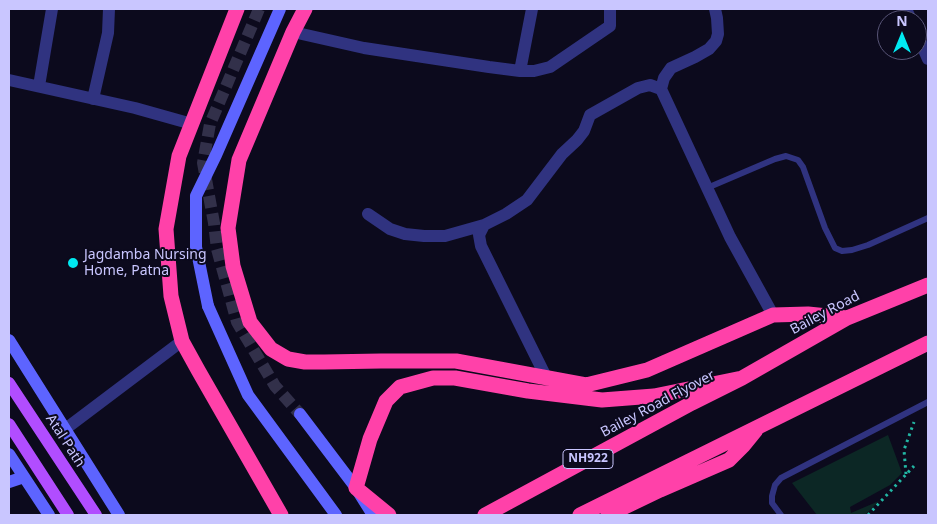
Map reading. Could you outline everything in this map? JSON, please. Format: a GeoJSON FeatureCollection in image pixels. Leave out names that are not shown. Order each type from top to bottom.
{"type":"FeatureCollection","features":[{"type":"Feature","properties":{"kind":"highway"},"geometry":{"type":"LineString","coordinates":[[237,9],[179,156],[166,229],[171,296],[182,341],[281,515]]}},
{"type":"Feature","properties":{"kind":"highway"},"geometry":{"type":"LineString","coordinates":[[305,9],[293,32],[239,160],[228,228],[233,266],[250,322],[271,349],[288,359],[305,362],[456,361],[586,385],[647,370],[773,315],[808,314],[847,318]]}},
{"type":"Feature","properties":{"kind":"highway","name":"Bailey Road"},"geometry":{"type":"LineString","coordinates":[[742,378],[847,318],[928,285]]}},
{"type":"Feature","properties":{"kind":"highway"},"geometry":{"type":"LineString","coordinates":[[580,515],[928,342]]}},
{"type":"Feature","properties":{"kind":"highway"},"geometry":{"type":"LineString","coordinates":[[389,515],[356,488],[370,439],[386,401],[400,387],[433,378],[455,378],[602,400],[654,396],[742,378]]}},
{"type":"Feature","properties":{"kind":"highway","name":"Bailey Road Flyover"},"geometry":{"type":"LineString","coordinates":[[485,515],[742,378]]}},
{"type":"Feature","properties":{"kind":"highway"},"geometry":{"type":"LineString","coordinates":[[608,515],[729,460],[760,425]]}},
{"type":"Feature","properties":{"kind":"main road"},"geometry":{"type":"LineString","coordinates":[[280,9],[196,196],[196,247],[208,306],[248,395],[336,515]]}},
{"type":"Feature","properties":{"kind":"main road"},"geometry":{"type":"LineString","coordinates":[[9,340],[119,515]]}},
{"type":"Feature","properties":{"kind":"main road","name":"Atal Path"},"geometry":{"type":"LineString","coordinates":[[9,383],[96,515]]}},
{"type":"Feature","properties":{"kind":"main road"},"geometry":{"type":"LineString","coordinates":[[300,414],[356,488],[372,515]]}},
{"type":"Feature","properties":{"kind":"main road"},"geometry":{"type":"LineString","coordinates":[[9,424],[68,515]]}},
{"type":"Feature","properties":{"kind":"main road"},"geometry":{"type":"LineString","coordinates":[[9,454],[49,515]]}},
{"type":"Feature","properties":{"kind":"main road"},"geometry":{"type":"LineString","coordinates":[[9,482],[24,477]]}},
{"type":"Feature","properties":{"kind":"street"},"geometry":{"type":"LineString","coordinates":[[39,86],[52,9]]}},
{"type":"Feature","properties":{"kind":"street"},"geometry":{"type":"LineString","coordinates":[[93,99],[108,33],[109,9]]}},
{"type":"Feature","properties":{"kind":"street"},"geometry":{"type":"LineString","coordinates":[[520,71],[532,9]]}},
{"type":"Feature","properties":{"kind":"street"},"geometry":{"type":"LineString","coordinates":[[293,32],[364,48],[489,67],[534,71],[550,67],[569,56],[610,26],[610,9]]}},
{"type":"Feature","properties":{"kind":"street"},"geometry":{"type":"LineString","coordinates":[[715,9],[718,34],[716,41],[709,49],[672,68],[664,78],[661,89],[730,237],[773,315]]}},
{"type":"Feature","properties":{"kind":"street"},"geometry":{"type":"LineString","coordinates":[[9,80],[135,108],[192,124]]}},
{"type":"Feature","properties":{"kind":"street"},"geometry":{"type":"LineString","coordinates":[[368,214],[390,229],[405,234],[424,236],[445,236],[484,225],[506,214],[527,200],[562,154],[584,131],[590,115],[638,88],[650,85],[661,89]]}},
{"type":"Feature","properties":{"kind":"street"},"geometry":{"type":"LineString","coordinates":[[484,225],[479,235],[481,246],[546,377]]}},
{"type":"Feature","properties":{"kind":"street"},"geometry":{"type":"LineString","coordinates":[[64,430],[182,341]]}},
{"type":"Feature","properties":{"kind":"lane"},"geometry":{"type":"LineString","coordinates":[[707,188],[775,159],[786,156],[798,160],[803,167],[824,228],[835,248],[842,251],[868,245],[928,218]]}},
{"type":"Feature","properties":{"kind":"lane"},"geometry":{"type":"LineString","coordinates":[[781,515],[772,503],[772,496],[775,485],[781,478],[928,402]]}},
{"type":"Feature","properties":{"kind":"path"},"geometry":{"type":"LineString","coordinates":[[906,474],[904,450],[915,420]]}},
{"type":"Feature","properties":{"kind":"path"},"geometry":{"type":"LineString","coordinates":[[868,515],[914,466]]}},
{"type":"Feature","properties":{"kind":"green space"},"geometry":{"type":"Polygon","coordinates":[[[888,435],[902,473],[890,485],[850,507],[851,513],[879,501],[865,515],[817,515],[792,483],[888,435]]]}},
{"type":"Feature","properties":{"kind":"tunnel"},"geometry":{"type":"LineString","coordinates":[[259,9],[210,124],[203,163],[217,249],[237,322],[275,386],[300,414]]}},
{"type":"Feature","properties":{"kind":"place","name":"Jagdamba Nursing Home, Patna"},"geometry":{"type":"Point","coordinates":[73,263]}}]}
